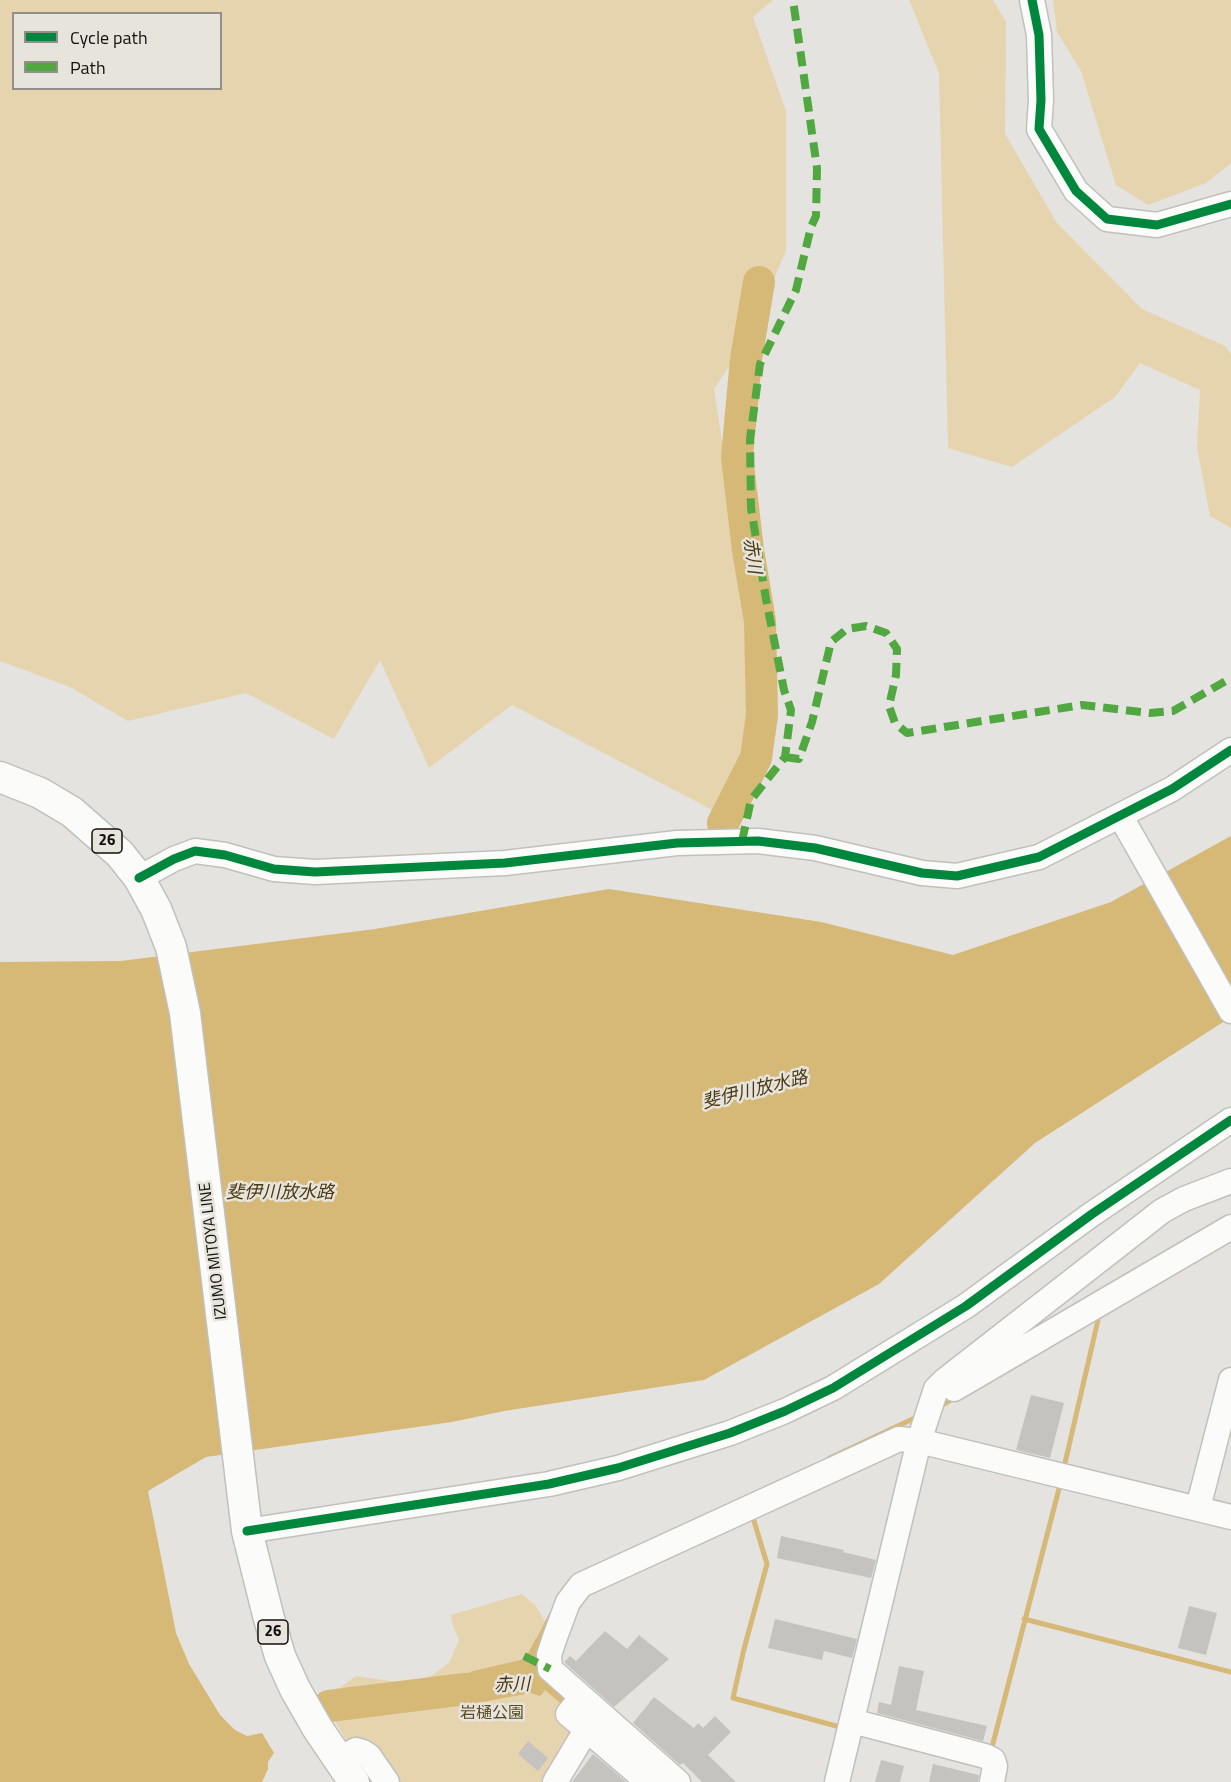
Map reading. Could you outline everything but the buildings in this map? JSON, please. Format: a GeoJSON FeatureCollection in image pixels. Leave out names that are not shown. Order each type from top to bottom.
{"type":"FeatureCollection","features":[{"type":"Feature","properties":{"kind":"main road","name":"IZUMO MITOYA LINE"},"geometry":{"type":"LineString","coordinates":[[0,777],[40,793],[72,812],[120,854],[138,878],[156,909],[171,948],[186,1013],[248,1531],[280,1656],[295,1689],[346,1771]]}},
{"type":"Feature","properties":{"kind":"street"},"geometry":{"type":"LineString","coordinates":[[1032,0],[1039,35],[1041,100],[1039,129],[1076,191],[1107,219],[1157,225],[1231,204]]}},
{"type":"Feature","properties":{"kind":"street"},"geometry":{"type":"LineString","coordinates":[[138,878],[195,851],[225,855],[274,869],[315,872],[505,863],[677,843],[758,841],[815,848],[922,873],[957,876],[1039,857],[1172,789],[1231,750]]}},
{"type":"Feature","properties":{"kind":"street"},"geometry":{"type":"LineString","coordinates":[[1121,817],[1231,1011]]}},
{"type":"Feature","properties":{"kind":"street"},"geometry":{"type":"LineString","coordinates":[[248,1531],[549,1484],[618,1468],[730,1433],[785,1411],[833,1388],[966,1306],[1092,1214],[1231,1120]]}},
{"type":"Feature","properties":{"kind":"street"},"geometry":{"type":"LineString","coordinates":[[837,1782],[920,1441],[936,1389],[1162,1211],[1184,1199],[1231,1181]]}},
{"type":"Feature","properties":{"kind":"street"},"geometry":{"type":"LineString","coordinates":[[929,1408],[1231,1227]]}},
{"type":"Feature","properties":{"kind":"street"},"geometry":{"type":"LineString","coordinates":[[1198,1508],[1231,1380]]}},
{"type":"Feature","properties":{"kind":"street"},"geometry":{"type":"LineString","coordinates":[[678,1782],[648,1773],[579,1710],[550,1669],[546,1632],[581,1585],[891,1442],[908,1439],[1231,1516]]}},
{"type":"Feature","properties":{"kind":"street"},"geometry":{"type":"LineString","coordinates":[[555,1782],[582,1738],[579,1710]]}},
{"type":"Feature","properties":{"kind":"street"},"geometry":{"type":"LineString","coordinates":[[852,1721],[985,1756],[993,1761],[995,1766],[992,1782]]}},
{"type":"Feature","properties":{"kind":"street"},"geometry":{"type":"LineString","coordinates":[[346,1771],[357,1750],[369,1756],[387,1782]]}},
{"type":"Feature","properties":{"kind":"green space"},"geometry":{"type":"Polygon","coordinates":[[[0,0],[773,0],[753,17],[786,111],[786,251],[749,336],[714,389],[740,556],[750,723],[722,815],[512,705],[429,768],[380,660],[334,739],[246,693],[128,721],[70,687],[0,661],[0,0]]]}},
{"type":"Feature","properties":{"kind":"green space"},"geometry":{"type":"Polygon","coordinates":[[[909,0],[993,0],[1006,22],[1005,134],[1057,223],[1142,309],[1225,346],[1231,354],[1231,528],[1210,516],[1197,448],[1200,390],[1140,363],[1115,397],[1012,467],[948,448],[939,73],[909,0]]]}},
{"type":"Feature","properties":{"kind":"green space"},"geometry":{"type":"Polygon","coordinates":[[[1053,0],[1231,0],[1231,163],[1206,183],[1148,205],[1116,185],[1081,71],[1057,32],[1053,0]]]}},
{"type":"Feature","properties":{"kind":"green space","name":"岩樋公園"},"geometry":{"type":"Polygon","coordinates":[[[522,1594],[536,1606],[544,1620],[551,1623],[578,1728],[546,1782],[395,1782],[380,1760],[373,1743],[349,1745],[323,1700],[356,1676],[411,1684],[431,1676],[449,1663],[459,1640],[451,1615],[522,1594]]]}},
{"type":"Feature","properties":{"kind":"water","name":"斐伊川放水路"},"geometry":{"type":"Polygon","coordinates":[[[1231,836],[1231,1017],[1035,1143],[879,1284],[704,1380],[504,1411],[452,1422],[206,1457],[148,1491],[176,1633],[189,1664],[220,1715],[235,1730],[247,1736],[262,1733],[274,1753],[268,1762],[268,1769],[262,1782],[0,1782],[0,962],[121,961],[375,929],[609,889],[821,922],[953,955],[1111,902],[1231,836]]]}},
{"type":"Feature","properties":{"kind":"water"},"geometry":{"type":"Polygon","coordinates":[[[536,1638],[541,1641],[540,1659],[667,1782],[654,1782],[545,1690],[540,1696],[531,1693],[466,1705],[430,1702],[422,1697],[422,1692],[473,1671],[525,1659],[536,1638]]]}},
{"type":"Feature","properties":{"kind":"waterway","name":"赤川"},"geometry":{"type":"LineString","coordinates":[[723,823],[756,758],[762,715],[760,621],[748,550],[737,457],[746,359],[759,282]]}},
{"type":"Feature","properties":{"kind":"waterway"},"geometry":{"type":"LineString","coordinates":[[1065,1463],[1098,1320]]}},
{"type":"Feature","properties":{"kind":"waterway"},"geometry":{"type":"LineString","coordinates":[[939,1407],[957,1396]]}},
{"type":"Feature","properties":{"kind":"waterway"},"geometry":{"type":"LineString","coordinates":[[830,1458],[919,1416]]}},
{"type":"Feature","properties":{"kind":"waterway"},"geometry":{"type":"LineString","coordinates":[[991,1751],[1060,1485]]}},
{"type":"Feature","properties":{"kind":"waterway"},"geometry":{"type":"LineString","coordinates":[[754,1521],[767,1564],[733,1698],[840,1727]]}},
{"type":"Feature","properties":{"kind":"waterway"},"geometry":{"type":"LineString","coordinates":[[536,1645],[551,1615]]}},
{"type":"Feature","properties":{"kind":"waterway"},"geometry":{"type":"LineString","coordinates":[[1024,1619],[1231,1672]]}},
{"type":"Feature","properties":{"kind":"waterway","name":"赤川"},"geometry":{"type":"LineString","coordinates":[[329,1706],[465,1689]]}},
{"type":"Feature","properties":{"kind":"marked path"},"geometry":{"type":"LineString","coordinates":[[742,841],[751,800],[785,757],[791,710],[784,690],[751,508],[750,439],[760,364],[796,290],[811,227],[816,216],[817,168],[793,0]]}},
{"type":"Feature","properties":{"kind":"marked path"},"geometry":{"type":"LineString","coordinates":[[785,757],[799,759],[812,722],[831,642],[847,629],[866,626],[886,633],[897,649],[896,675],[889,706],[895,723],[907,733],[1082,705],[1150,713],[1173,711],[1231,678]]}},
{"type":"Feature","properties":{"kind":"marked path"},"geometry":{"type":"LineString","coordinates":[[524,1656],[550,1669]]}},
{"type":"Feature","properties":{"kind":"cycle path"},"geometry":{"type":"LineString","coordinates":[[1032,0],[1039,35],[1041,100],[1039,129],[1076,191],[1107,219],[1157,225],[1231,204]]}},
{"type":"Feature","properties":{"kind":"cycle path"},"geometry":{"type":"LineString","coordinates":[[139,878],[174,859],[195,851],[225,855],[274,869],[315,872],[505,863],[677,843],[758,841],[815,848],[922,873],[957,876],[1039,857],[1172,789],[1231,750]]}},
{"type":"Feature","properties":{"kind":"cycle path"},"geometry":{"type":"LineString","coordinates":[[247,1531],[549,1484],[618,1468],[730,1433],[785,1411],[833,1388],[966,1306],[1092,1214],[1231,1120]]}}]}
